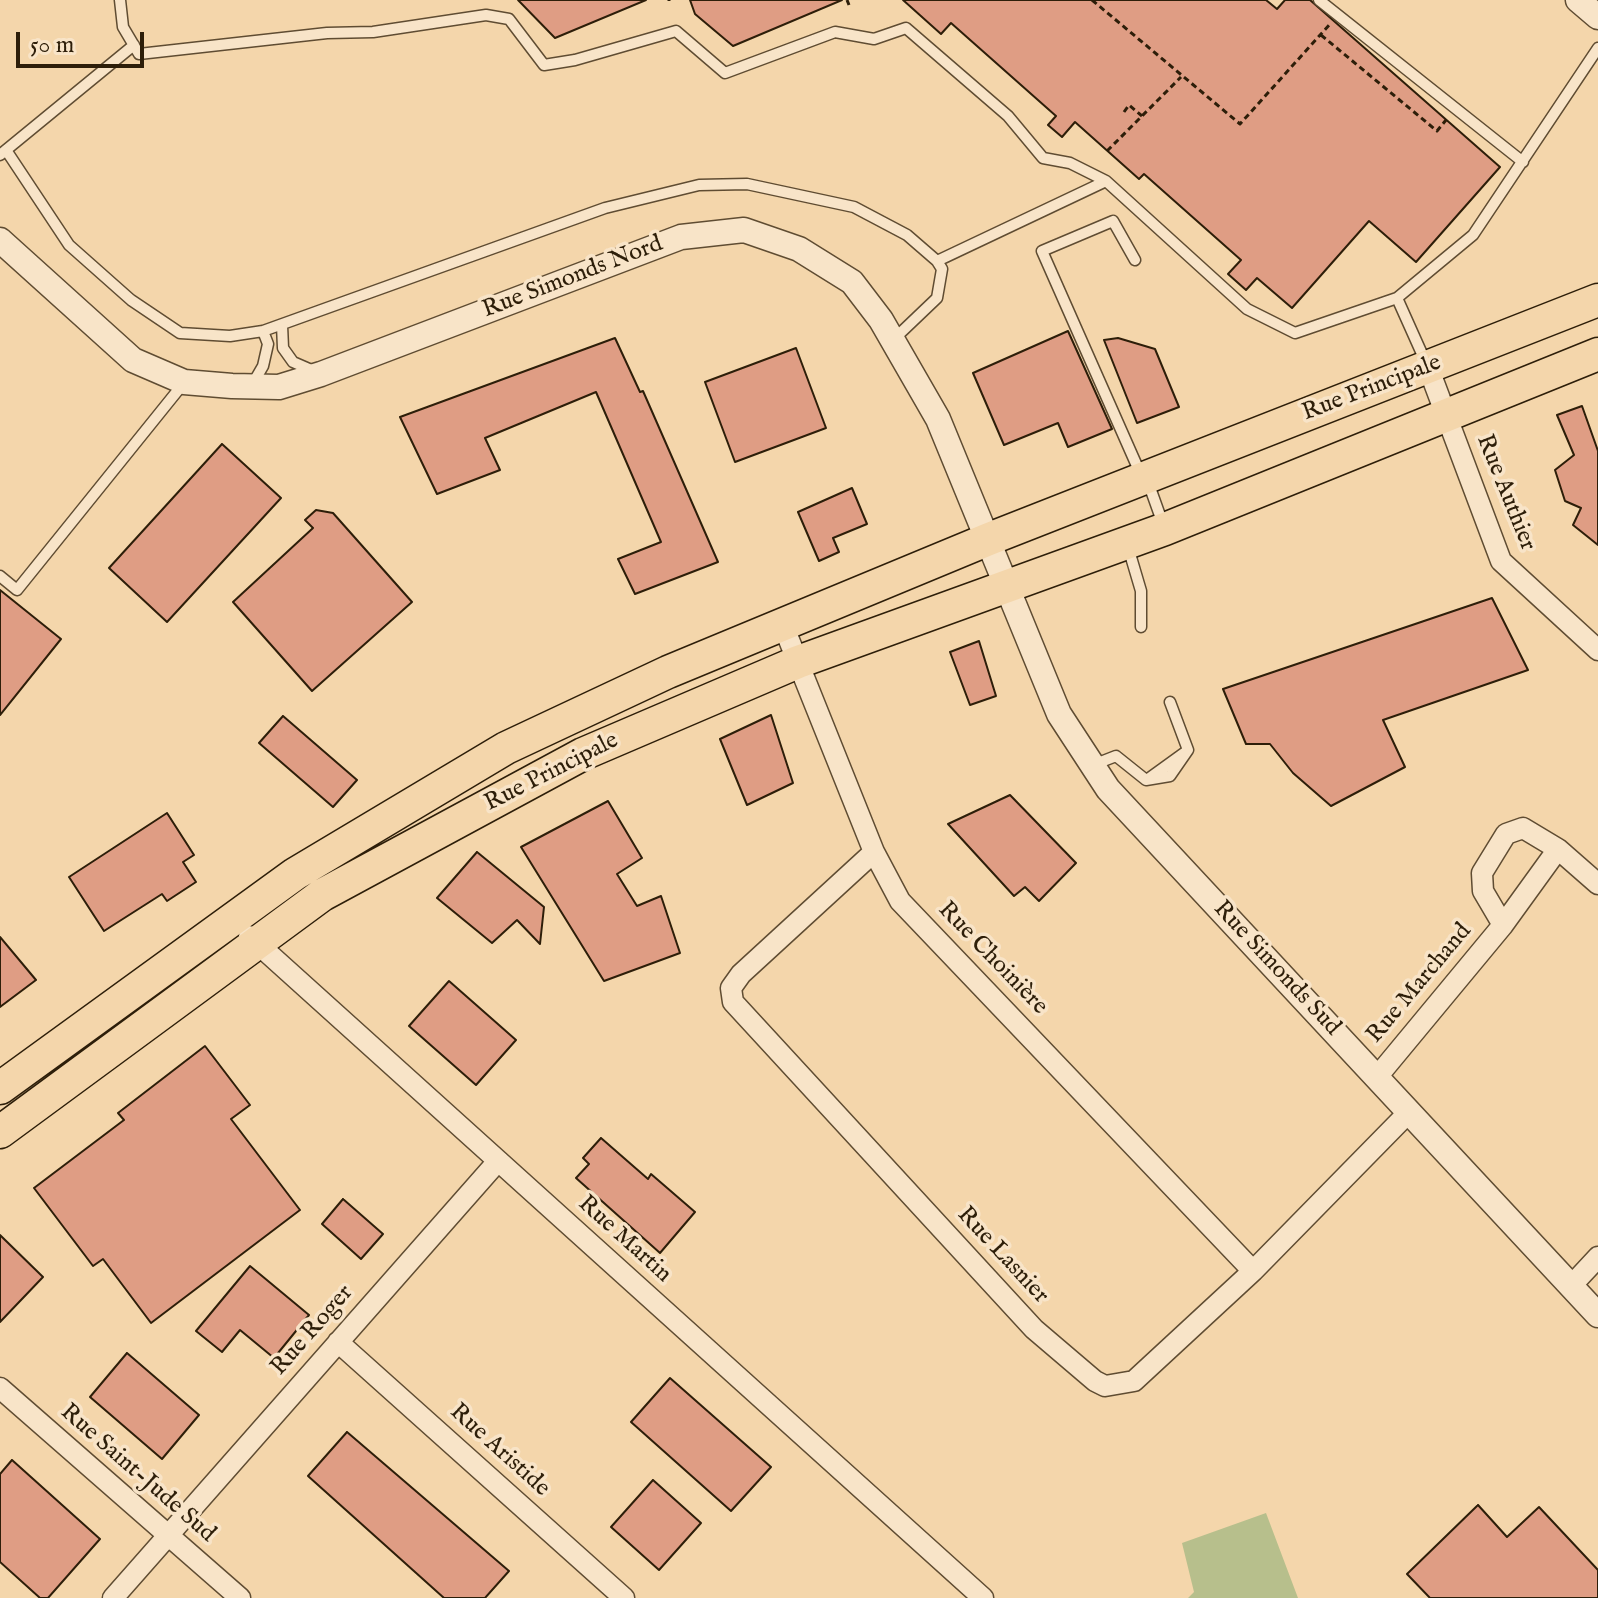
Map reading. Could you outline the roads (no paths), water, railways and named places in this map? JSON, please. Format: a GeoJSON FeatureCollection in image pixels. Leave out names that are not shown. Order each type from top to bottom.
{"type":"FeatureCollection","features":[{"type":"Feature","properties":{"kind":"main road","name":"Rue Principale"},"geometry":{"type":"LineString","coordinates":[[0,1132],[322,895],[576,736],[783,625],[989,539],[1598,300]]}},
{"type":"Feature","properties":{"kind":"main road","name":"Rue Principale"},"geometry":{"type":"LineString","coordinates":[[0,1088],[295,874],[506,748],[576,736],[798,662],[1007,587],[1165,529],[1598,354]]}},
{"type":"Feature","properties":{"kind":"street"},"geometry":{"type":"LineString","coordinates":[[1578,0],[1598,17]]}},
{"type":"Feature","properties":{"kind":"street","name":"Rue Simonds Nord"},"geometry":{"type":"LineString","coordinates":[[0,240],[133,360],[184,382],[279,387],[321,374],[681,237],[744,230],[799,249],[852,282],[893,340],[938,419],[1007,587]]}},
{"type":"Feature","properties":{"kind":"street","name":"Rue Authier"},"geometry":{"type":"LineString","coordinates":[[1428,367],[1501,561],[1598,650]]}},
{"type":"Feature","properties":{"kind":"street","name":"Rue Simonds Sud"},"geometry":{"type":"LineString","coordinates":[[1007,587],[1059,714],[1108,789],[1598,1315]]}},
{"type":"Feature","properties":{"kind":"street","name":"Rue Choinière"},"geometry":{"type":"LineString","coordinates":[[783,625],[874,852],[900,901],[1253,1271]]}},
{"type":"Feature","properties":{"kind":"street","name":"Rue Marchand"},"geometry":{"type":"LineString","coordinates":[[1503,925],[1483,891],[1482,873],[1506,834],[1523,828],[1558,849],[1598,884]]}},
{"type":"Feature","properties":{"kind":"street","name":"Rue Marchand"},"geometry":{"type":"LineString","coordinates":[[1377,1077],[1503,925],[1558,849]]}},
{"type":"Feature","properties":{"kind":"street","name":"Rue Lasnier"},"geometry":{"type":"LineString","coordinates":[[874,852],[741,974],[731,988],[733,1002],[1034,1329],[1105,1386],[1134,1381],[1253,1271],[1409,1112]]}},
{"type":"Feature","properties":{"kind":"street","name":"Rue Martin"},"geometry":{"type":"LineString","coordinates":[[233,918],[256,943],[983,1598]]}},
{"type":"Feature","properties":{"kind":"street","name":"Rue Roger"},"geometry":{"type":"LineString","coordinates":[[113,1598],[498,1161]]}},
{"type":"Feature","properties":{"kind":"street"},"geometry":{"type":"LineString","coordinates":[[1571,1286],[1598,1257]]}},
{"type":"Feature","properties":{"kind":"street","name":"Rue Aristide"},"geometry":{"type":"LineString","coordinates":[[338,1342],[624,1598]]}},
{"type":"Feature","properties":{"kind":"street","name":"Rue Saint-Jude Sud"},"geometry":{"type":"LineString","coordinates":[[0,1388],[240,1598]]}},
{"type":"Feature","properties":{"kind":"lane"},"geometry":{"type":"LineString","coordinates":[[120,0],[123,27],[139,54],[327,33],[373,32],[486,15],[509,19],[544,65],[575,60],[676,31],[725,73],[835,32],[874,39],[906,28],[1008,116],[1043,158],[1070,163],[1106,181],[1247,309],[1295,333],[1397,298],[1473,235],[1598,48]]}},
{"type":"Feature","properties":{"kind":"lane"},"geometry":{"type":"LineString","coordinates":[[1319,0],[1523,162]]}},
{"type":"Feature","properties":{"kind":"lane"},"geometry":{"type":"LineString","coordinates":[[134,45],[3,152],[69,245],[131,300],[180,333],[230,336],[263,331],[605,208],[699,185],[747,184],[854,207],[907,235],[937,261],[942,269],[937,298],[893,340]]}},
{"type":"Feature","properties":{"kind":"lane"},"geometry":{"type":"LineString","coordinates":[[937,261],[1106,181]]}},
{"type":"Feature","properties":{"kind":"lane"},"geometry":{"type":"LineString","coordinates":[[1135,260],[1113,221],[1042,251],[1165,529]]}},
{"type":"Feature","properties":{"kind":"lane"},"geometry":{"type":"LineString","coordinates":[[1397,298],[1428,367]]}},
{"type":"Feature","properties":{"kind":"lane"},"geometry":{"type":"LineString","coordinates":[[282,325],[283,348],[293,362],[321,374]]}},
{"type":"Feature","properties":{"kind":"lane"},"geometry":{"type":"LineString","coordinates":[[251,386],[268,344],[263,331]]}},
{"type":"Feature","properties":{"kind":"lane"},"geometry":{"type":"LineString","coordinates":[[0,576],[17,590],[184,382]]}},
{"type":"Feature","properties":{"kind":"lane"},"geometry":{"type":"LineString","coordinates":[[1127,543],[1141,591],[1141,627]]}},
{"type":"Feature","properties":{"kind":"lane"},"geometry":{"type":"LineString","coordinates":[[1091,766],[1116,756],[1146,780],[1170,776],[1188,750],[1170,702]]}}]}
